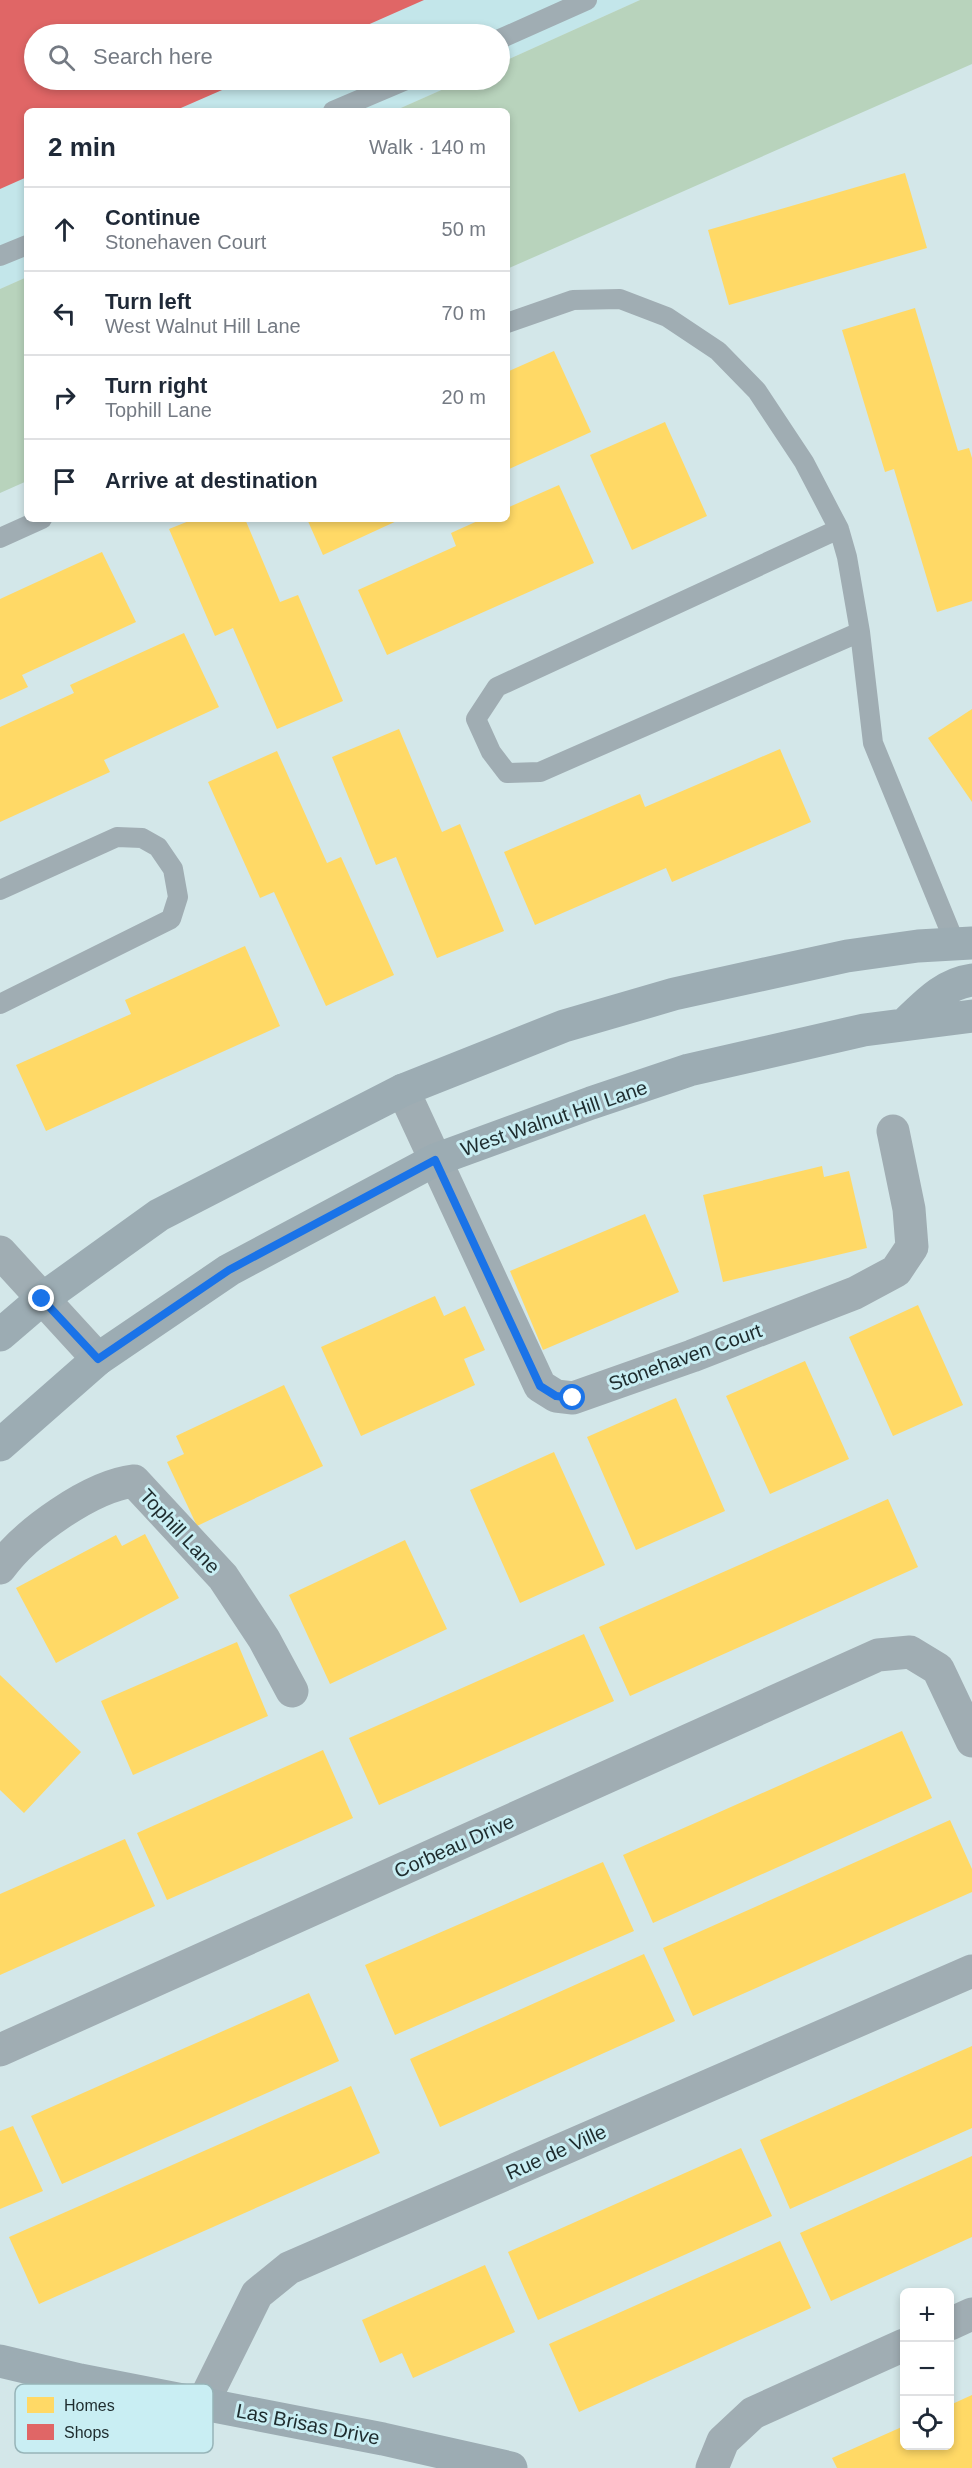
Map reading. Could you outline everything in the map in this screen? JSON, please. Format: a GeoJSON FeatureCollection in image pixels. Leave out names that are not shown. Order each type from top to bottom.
{"type":"FeatureCollection","features":[{"type":"Feature","properties":{"kind":"main road"},"geometry":{"type":"LineString","coordinates":[[0,1335],[42,1299],[159,1215],[403,1090],[564,1026],[674,994],[847,956],[963,943]]}},
{"type":"Feature","properties":{"kind":"main road"},"geometry":{"type":"LineString","coordinates":[[905,1024],[932,998],[959,982],[972,980]]}},
{"type":"Feature","properties":{"kind":"main road","name":"West Walnut Hill Lane"},"geometry":{"type":"LineString","coordinates":[[0,1445],[98,1359],[229,1270],[435,1160],[689,1070],[864,1030],[972,1016]]}},
{"type":"Feature","properties":{"kind":"main road","name":"Las Brisas Drive"},"geometry":{"type":"LineString","coordinates":[[0,2361],[101,2384]]}},
{"type":"Feature","properties":{"kind":"main road","name":"Las Brisas Drive"},"geometry":{"type":"LineString","coordinates":[[213,2405],[511,2468]]}},
{"type":"Feature","properties":{"kind":"street","name":"Stonehaven Court"},"geometry":{"type":"LineString","coordinates":[[403,1090],[540,1386],[556,1396],[573,1398],[692,1356],[855,1293],[896,1271],[912,1247],[909,1209],[893,1131]]}},
{"type":"Feature","properties":{"kind":"street"},"geometry":{"type":"LineString","coordinates":[[0,1252],[98,1359]]}},
{"type":"Feature","properties":{"kind":"street","name":"Tophill Lane"},"geometry":{"type":"LineString","coordinates":[[0,1568],[11,1552],[79,1500],[120,1482],[134,1481],[223,1578],[264,1639],[292,1691]]}},
{"type":"Feature","properties":{"kind":"street","name":"Corbeau Drive"},"geometry":{"type":"LineString","coordinates":[[0,2050],[878,1655],[910,1652],[938,1670],[972,1741]]}},
{"type":"Feature","properties":{"kind":"street","name":"Rue de Ville"},"geometry":{"type":"LineString","coordinates":[[212,2384],[257,2294],[289,2268],[972,1971]]}},
{"type":"Feature","properties":{"kind":"street"},"geometry":{"type":"LineString","coordinates":[[954,2322],[972,2314]]}},
{"type":"Feature","properties":{"kind":"street"},"geometry":{"type":"LineString","coordinates":[[712,2468],[723,2441],[753,2413],[900,2347]]}},
{"type":"Feature","properties":{"kind":"lane"},"geometry":{"type":"LineString","coordinates":[[510,33],[560,5],[587,0]]}},
{"type":"Feature","properties":{"kind":"lane"},"geometry":{"type":"LineString","coordinates":[[340,108],[382,90]]}},
{"type":"Feature","properties":{"kind":"lane"},"geometry":{"type":"LineString","coordinates":[[0,256],[24,246]]}},
{"type":"Feature","properties":{"kind":"lane"},"geometry":{"type":"LineString","coordinates":[[510,322],[573,300],[620,299],[668,317],[718,351],[757,391],[804,462],[839,529],[847,557],[860,632],[873,743],[963,943]]}},
{"type":"Feature","properties":{"kind":"lane"},"geometry":{"type":"LineString","coordinates":[[0,538],[35,522]]}},
{"type":"Feature","properties":{"kind":"lane"},"geometry":{"type":"LineString","coordinates":[[839,529],[497,687],[476,719],[490,752],[507,773],[540,772],[860,632]]}},
{"type":"Feature","properties":{"kind":"lane"},"geometry":{"type":"LineString","coordinates":[[0,890],[117,837],[142,838],[158,847],[173,869],[178,897],[171,919],[0,1004]]}},
{"type":"Feature","properties":{"kind":"shaded area"},"geometry":{"type":"Polygon","coordinates":[[[0,0],[640,0],[510,58],[510,24],[24,24],[24,90],[441,90],[401,108],[24,108],[24,278],[0,289],[0,0]]]}},
{"type":"Feature","properties":{"kind":"green space"},"geometry":{"type":"Polygon","coordinates":[[[640,0],[972,0],[972,64],[510,268],[510,108],[401,108],[441,90],[510,90],[510,58],[640,0]]]}},
{"type":"Feature","properties":{"kind":"green space"},"geometry":{"type":"Polygon","coordinates":[[[24,278],[24,482],[0,493],[0,289],[24,278]]]}},
{"type":"Feature","properties":{"kind":"building: Homes"},"geometry":{"type":"Polygon","coordinates":[[[905,173],[927,248],[729,305],[708,230],[905,173]]]}},
{"type":"Feature","properties":{"kind":"building: Homes"},"geometry":{"type":"Polygon","coordinates":[[[915,308],[958,451],[969,448],[972,458],[972,601],[937,612],[894,469],[885,472],[842,330],[915,308]]]}},
{"type":"Feature","properties":{"kind":"building: Homes"},"geometry":{"type":"Polygon","coordinates":[[[554,351],[591,432],[510,469],[510,371],[554,351]]]}},
{"type":"Feature","properties":{"kind":"building: Homes"},"geometry":{"type":"Polygon","coordinates":[[[665,422],[707,516],[632,550],[590,455],[665,422]]]}},
{"type":"Feature","properties":{"kind":"building: Homes"},"geometry":{"type":"Polygon","coordinates":[[[559,485],[594,563],[387,655],[358,590],[456,546],[451,533],[475,522],[510,522],[510,507],[559,485]]]}},
{"type":"Feature","properties":{"kind":"building: Homes"},"geometry":{"type":"Polygon","coordinates":[[[186,522],[246,522],[280,602],[298,595],[343,701],[277,729],[233,628],[215,636],[169,529],[186,522]]]}},
{"type":"Feature","properties":{"kind":"building: Homes"},"geometry":{"type":"Polygon","coordinates":[[[308,522],[394,522],[323,555],[308,522]]]}},
{"type":"Feature","properties":{"kind":"building: Homes"},"geometry":{"type":"Polygon","coordinates":[[[102,552],[136,622],[22,675],[28,687],[0,700],[0,599],[102,552]]]}},
{"type":"Feature","properties":{"kind":"building: Homes"},"geometry":{"type":"Polygon","coordinates":[[[184,633],[219,707],[104,760],[110,772],[0,822],[0,727],[74,693],[70,685],[184,633]]]}},
{"type":"Feature","properties":{"kind":"building: Homes"},"geometry":{"type":"Polygon","coordinates":[[[972,709],[972,802],[928,738],[972,709]]]}},
{"type":"Feature","properties":{"kind":"building: Homes"},"geometry":{"type":"Polygon","coordinates":[[[399,729],[442,832],[460,824],[504,931],[437,958],[396,857],[376,865],[332,757],[399,729]]]}},
{"type":"Feature","properties":{"kind":"building: Homes"},"geometry":{"type":"Polygon","coordinates":[[[780,749],[811,822],[672,882],[666,868],[535,925],[504,852],[640,794],[645,807],[780,749]]]}},
{"type":"Feature","properties":{"kind":"building: Homes"},"geometry":{"type":"Polygon","coordinates":[[[277,751],[327,863],[341,857],[394,975],[326,1006],[274,892],[260,898],[208,782],[277,751]]]}},
{"type":"Feature","properties":{"kind":"building: Homes"},"geometry":{"type":"Polygon","coordinates":[[[245,946],[280,1026],[46,1131],[16,1065],[131,1014],[125,1000],[245,946]]]}},
{"type":"Feature","properties":{"kind":"building: Homes"},"geometry":{"type":"Polygon","coordinates":[[[822,1166],[824,1177],[849,1171],[867,1248],[723,1282],[703,1195],[822,1166]]]}},
{"type":"Feature","properties":{"kind":"building: Homes"},"geometry":{"type":"Polygon","coordinates":[[[645,1214],[679,1292],[543,1350],[510,1271],[645,1214]]]}},
{"type":"Feature","properties":{"kind":"building: Homes"},"geometry":{"type":"Polygon","coordinates":[[[435,1296],[444,1316],[465,1306],[485,1350],[464,1359],[475,1385],[361,1436],[321,1347],[435,1296]]]}},
{"type":"Feature","properties":{"kind":"building: Homes"},"geometry":{"type":"Polygon","coordinates":[[[918,1305],[963,1405],[893,1436],[849,1337],[918,1305]]]}},
{"type":"Feature","properties":{"kind":"building: Homes"},"geometry":{"type":"Polygon","coordinates":[[[805,1361],[849,1459],[770,1494],[726,1396],[805,1361]]]}},
{"type":"Feature","properties":{"kind":"building: Homes"},"geometry":{"type":"Polygon","coordinates":[[[284,1385],[323,1466],[197,1526],[167,1462],[184,1454],[176,1436],[284,1385]]]}},
{"type":"Feature","properties":{"kind":"building: Homes"},"geometry":{"type":"Polygon","coordinates":[[[676,1398],[725,1511],[636,1550],[587,1437],[676,1398]]]}},
{"type":"Feature","properties":{"kind":"building: Homes"},"geometry":{"type":"Polygon","coordinates":[[[554,1452],[605,1565],[520,1603],[470,1490],[554,1452]]]}},
{"type":"Feature","properties":{"kind":"building: Homes"},"geometry":{"type":"Polygon","coordinates":[[[888,1499],[918,1567],[630,1696],[599,1627],[888,1499]]]}},
{"type":"Feature","properties":{"kind":"building: Homes"},"geometry":{"type":"Polygon","coordinates":[[[145,1534],[179,1598],[56,1663],[16,1588],[116,1535],[122,1546],[145,1534]]]}},
{"type":"Feature","properties":{"kind":"building: Homes"},"geometry":{"type":"Polygon","coordinates":[[[405,1540],[447,1629],[330,1684],[289,1595],[405,1540]]]}},
{"type":"Feature","properties":{"kind":"building: Homes"},"geometry":{"type":"Polygon","coordinates":[[[584,1634],[614,1701],[379,1805],[349,1738],[584,1634]]]}},
{"type":"Feature","properties":{"kind":"building: Homes"},"geometry":{"type":"Polygon","coordinates":[[[237,1642],[268,1716],[133,1775],[101,1701],[237,1642]]]}},
{"type":"Feature","properties":{"kind":"building: Homes"},"geometry":{"type":"Polygon","coordinates":[[[0,1675],[81,1752],[24,1813],[0,1790],[0,1675]]]}},
{"type":"Feature","properties":{"kind":"building: Homes"},"geometry":{"type":"Polygon","coordinates":[[[902,1731],[932,1798],[653,1923],[623,1855],[902,1731]]]}},
{"type":"Feature","properties":{"kind":"building: Homes"},"geometry":{"type":"Polygon","coordinates":[[[323,1750],[353,1818],[167,1900],[137,1833],[323,1750]]]}},
{"type":"Feature","properties":{"kind":"building: Homes"},"geometry":{"type":"Polygon","coordinates":[[[950,1820],[972,1869],[972,1892],[693,2016],[663,1948],[950,1820]]]}},
{"type":"Feature","properties":{"kind":"building: Homes"},"geometry":{"type":"Polygon","coordinates":[[[125,1839],[155,1906],[0,1975],[0,1894],[125,1839]]]}},
{"type":"Feature","properties":{"kind":"building: Homes"},"geometry":{"type":"Polygon","coordinates":[[[603,1862],[634,1931],[395,2035],[365,1965],[603,1862]]]}},
{"type":"Feature","properties":{"kind":"building: Homes"},"geometry":{"type":"Polygon","coordinates":[[[644,1954],[675,2021],[440,2127],[410,2059],[644,1954]]]}},
{"type":"Feature","properties":{"kind":"building: Homes"},"geometry":{"type":"Polygon","coordinates":[[[309,1993],[339,2061],[62,2184],[31,2116],[309,1993]]]}},
{"type":"Feature","properties":{"kind":"building: Homes"},"geometry":{"type":"Polygon","coordinates":[[[972,2046],[972,2128],[790,2209],[760,2140],[972,2046]]]}},
{"type":"Feature","properties":{"kind":"building: Homes"},"geometry":{"type":"Polygon","coordinates":[[[351,2086],[380,2153],[39,2304],[9,2237],[351,2086]]]}},
{"type":"Feature","properties":{"kind":"building: Homes"},"geometry":{"type":"Polygon","coordinates":[[[13,2126],[43,2191],[0,2209],[0,2131],[13,2126]]]}},
{"type":"Feature","properties":{"kind":"building: Homes"},"geometry":{"type":"Polygon","coordinates":[[[741,2148],[772,2216],[538,2320],[508,2252],[741,2148]]]}},
{"type":"Feature","properties":{"kind":"building: Homes"},"geometry":{"type":"Polygon","coordinates":[[[972,2156],[972,2237],[831,2301],[800,2233],[972,2156]]]}},
{"type":"Feature","properties":{"kind":"building: Homes"},"geometry":{"type":"Polygon","coordinates":[[[780,2241],[811,2308],[579,2412],[549,2344],[780,2241]]]}},
{"type":"Feature","properties":{"kind":"building: Homes"},"geometry":{"type":"Polygon","coordinates":[[[485,2265],[515,2332],[413,2378],[402,2353],[380,2363],[362,2320],[485,2265]]]}},
{"type":"Feature","properties":{"kind":"building: Homes"},"geometry":{"type":"Polygon","coordinates":[[[972,2395],[972,2468],[837,2468],[832,2458],[900,2428],[900,2450],[954,2450],[954,2403],[972,2395]]]}},
{"type":"Feature","properties":{"kind":"building: Shops"},"geometry":{"type":"Polygon","coordinates":[[[0,0],[424,0],[370,24],[24,24],[24,90],[222,90],[181,108],[24,108],[24,178],[0,189],[0,0]]]}},
{"type":"Feature","properties":{"kind":"route"},"geometry":{"type":"LineString","coordinates":[[42,1299],[98,1359],[229,1270],[435,1160],[540,1386],[556,1396],[573,1398]]}}]}
